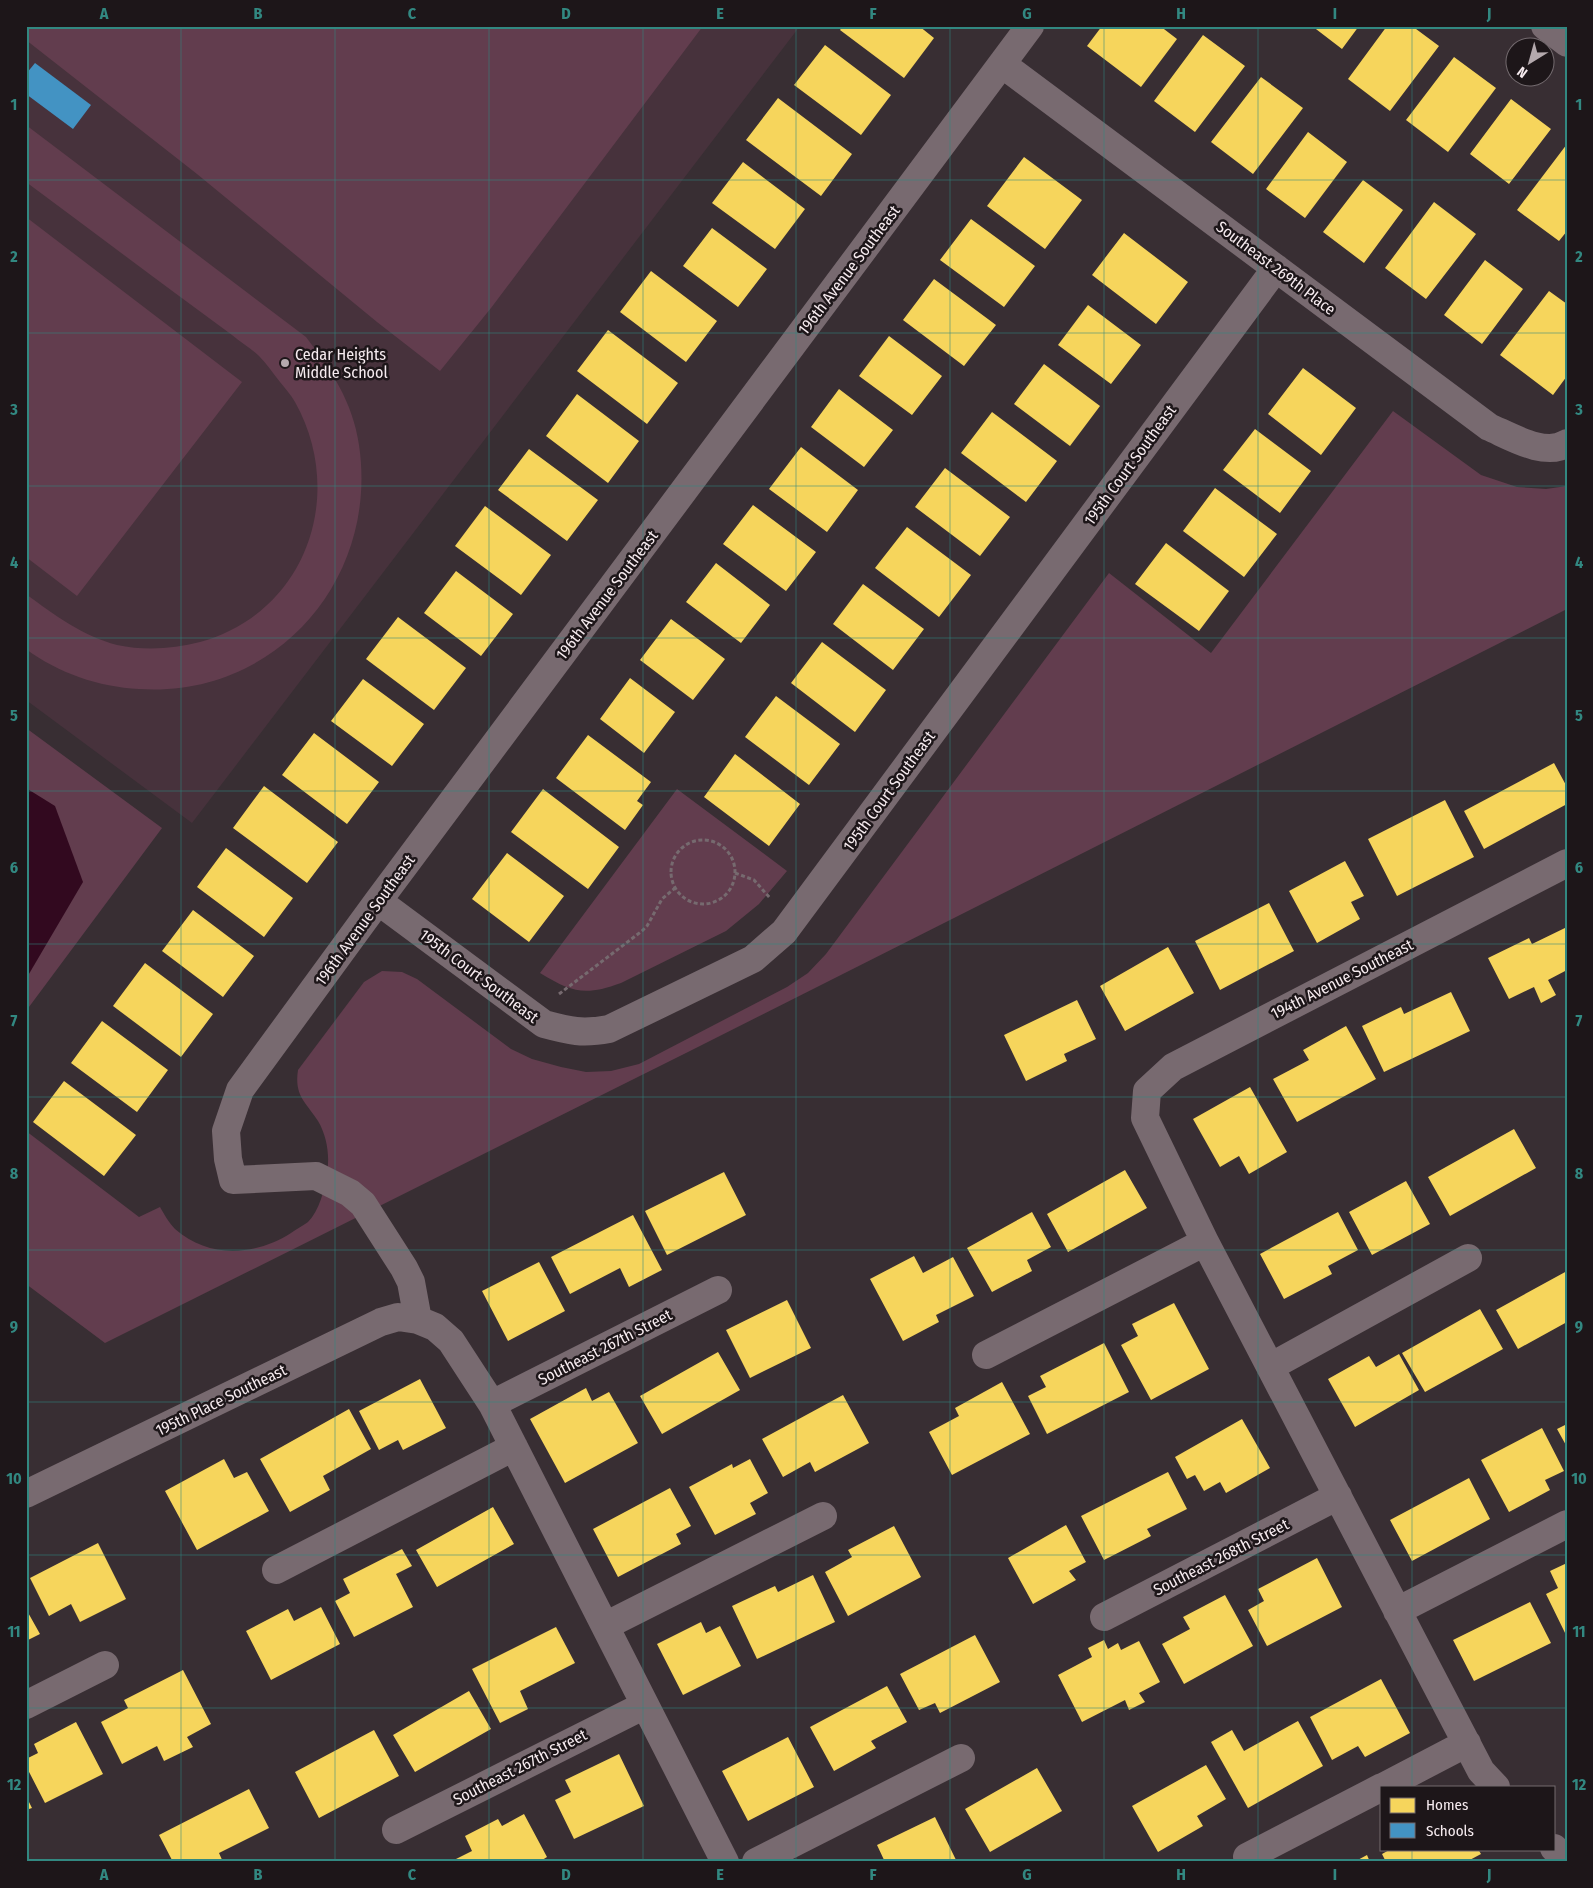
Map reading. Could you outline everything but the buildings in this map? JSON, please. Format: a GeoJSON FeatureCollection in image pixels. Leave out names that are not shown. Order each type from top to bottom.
{"type":"FeatureCollection","features":[{"type":"Feature","properties":{"kind":"street","name":"196th Avenue Southeast"},"geometry":{"type":"LineString","coordinates":[[418,1320],[411,1282],[404,1268],[363,1204],[350,1193],[316,1176],[233,1180],[228,1159],[226,1131],[240,1090],[378,901],[1030,26]]}},
{"type":"Feature","properties":{"kind":"street"},"geometry":{"type":"LineString","coordinates":[[1545,26],[1567,43]]}},
{"type":"Feature","properties":{"kind":"street","name":"Southeast 269th Place"},"geometry":{"type":"LineString","coordinates":[[1002,64],[1489,427],[1534,447],[1564,445]]}},
{"type":"Feature","properties":{"kind":"street","name":"195th Court Southeast"},"geometry":{"type":"LineString","coordinates":[[378,901],[544,1024],[567,1030],[589,1033],[609,1029],[753,959],[784,932],[795,918],[1276,268]]}},
{"type":"Feature","properties":{"kind":"street","name":"194th Avenue Southeast"},"geometry":{"type":"LineString","coordinates":[[1205,1242],[1145,1118],[1147,1091],[1173,1067],[1567,863]]}},
{"type":"Feature","properties":{"kind":"street"},"geometry":{"type":"LineString","coordinates":[[986,1355],[1205,1242],[1480,1771],[1495,1786]]}},
{"type":"Feature","properties":{"kind":"street"},"geometry":{"type":"LineString","coordinates":[[1270,1367],[1468,1258]]}},
{"type":"Feature","properties":{"kind":"street","name":"Southeast 267th Street"},"geometry":{"type":"LineString","coordinates":[[492,1404],[718,1290]]}},
{"type":"Feature","properties":{"kind":"street","name":"195th Place Southeast"},"geometry":{"type":"LineString","coordinates":[[26,1494],[381,1322],[398,1316],[418,1320]]}},
{"type":"Feature","properties":{"kind":"street"},"geometry":{"type":"LineString","coordinates":[[418,1320],[435,1327],[451,1341],[492,1404],[725,1862]]}},
{"type":"Feature","properties":{"kind":"street"},"geometry":{"type":"LineString","coordinates":[[276,1570],[514,1447]]}},
{"type":"Feature","properties":{"kind":"street","name":"Southeast 268th Street"},"geometry":{"type":"LineString","coordinates":[[1104,1617],[1338,1496]]}},
{"type":"Feature","properties":{"kind":"street"},"geometry":{"type":"LineString","coordinates":[[605,1626],[823,1516]]}},
{"type":"Feature","properties":{"kind":"street"},"geometry":{"type":"LineString","coordinates":[[1397,1611],[1567,1524]]}},
{"type":"Feature","properties":{"kind":"street"},"geometry":{"type":"LineString","coordinates":[[26,1705],[105,1665]]}},
{"type":"Feature","properties":{"kind":"street","name":"Southeast 267th Street"},"geometry":{"type":"LineString","coordinates":[[396,1830],[645,1705]]}},
{"type":"Feature","properties":{"kind":"street"},"geometry":{"type":"LineString","coordinates":[[1384,1786],[1467,1743]]}},
{"type":"Feature","properties":{"kind":"street"},"geometry":{"type":"LineString","coordinates":[[756,1862],[962,1758]]}},
{"type":"Feature","properties":{"kind":"street"},"geometry":{"type":"LineString","coordinates":[[1247,1857],[1380,1788]]}},
{"type":"Feature","properties":{"kind":"street"},"geometry":{"type":"LineString","coordinates":[[1556,1850],[1567,1861]]}},
{"type":"Feature","properties":{"kind":"path"},"geometry":{"type":"LineString","coordinates":[[702,840],[714,842],[725,849],[733,859],[735,874],[733,884],[727,895],[716,902],[704,905],[691,903],[680,896],[674,888],[670,873],[672,860],[679,850],[690,842],[702,840]]}},
{"type":"Feature","properties":{"kind":"path"},"geometry":{"type":"LineString","coordinates":[[735,874],[754,880],[771,898],[795,918]]}},
{"type":"Feature","properties":{"kind":"path"},"geometry":{"type":"LineString","coordinates":[[538,1019],[562,991],[642,931],[662,899],[674,888]]}},
{"type":"Feature","properties":{"kind":"shaded area","name":"Cedar Heights Middle School"},"geometry":{"type":"Polygon","coordinates":[[[26,26],[800,26],[192,823],[26,700],[26,26]]]}},
{"type":"Feature","properties":{"kind":"shaded area"},"geometry":{"type":"Polygon","coordinates":[[[26,26],[703,26],[491,308],[440,371],[377,322],[197,174],[26,40],[26,26]]]}},
{"type":"Feature","properties":{"kind":"shaded area"},"geometry":{"type":"Polygon","coordinates":[[[26,125],[306,337],[340,387],[352,415],[359,445],[361,494],[352,541],[334,583],[308,621],[274,651],[234,674],[189,687],[124,688],[94,682],[65,672],[38,658],[26,649],[26,594],[58,617],[92,636],[127,647],[148,649],[180,646],[200,642],[237,627],[267,605],[290,578],[307,546],[316,511],[317,475],[310,438],[295,402],[259,356],[26,182],[26,125]]]}},
{"type":"Feature","properties":{"kind":"shaded area"},"geometry":{"type":"Polygon","coordinates":[[[26,217],[242,382],[77,596],[26,557],[26,217]]]}},
{"type":"Feature","properties":{"kind":"shaded area"},"geometry":{"type":"Polygon","coordinates":[[[1393,411],[1481,475],[1517,487],[1546,489],[1567,486],[1567,609],[688,1052],[105,1343],[26,1284],[26,1131],[139,1217],[160,1207],[175,1229],[188,1239],[202,1246],[217,1250],[247,1250],[277,1241],[308,1222],[315,1212],[323,1193],[328,1166],[328,1153],[321,1127],[299,1093],[298,1070],[364,982],[382,971],[402,972],[417,979],[511,1049],[532,1059],[586,1072],[611,1071],[639,1064],[787,987],[808,973],[826,954],[1109,573],[1211,653],[1393,411]]]}},
{"type":"Feature","properties":{"kind":"shaded area"},"geometry":{"type":"Polygon","coordinates":[[[26,728],[162,828],[26,1011],[26,728]]]}},
{"type":"Feature","properties":{"kind":"shaded area"},"geometry":{"type":"Polygon","coordinates":[[[26,788],[55,806],[83,882],[26,979],[26,788]]]}},
{"type":"Feature","properties":{"kind":"shaded area"},"geometry":{"type":"Polygon","coordinates":[[[677,789],[787,871],[759,904],[726,931],[621,983],[598,990],[579,990],[562,985],[540,973],[677,789]]]}},
{"type":"Feature","properties":{"kind":"place","name":"Cedar Heights Middle School"},"geometry":{"type":"Point","coordinates":[285,363]}}]}
